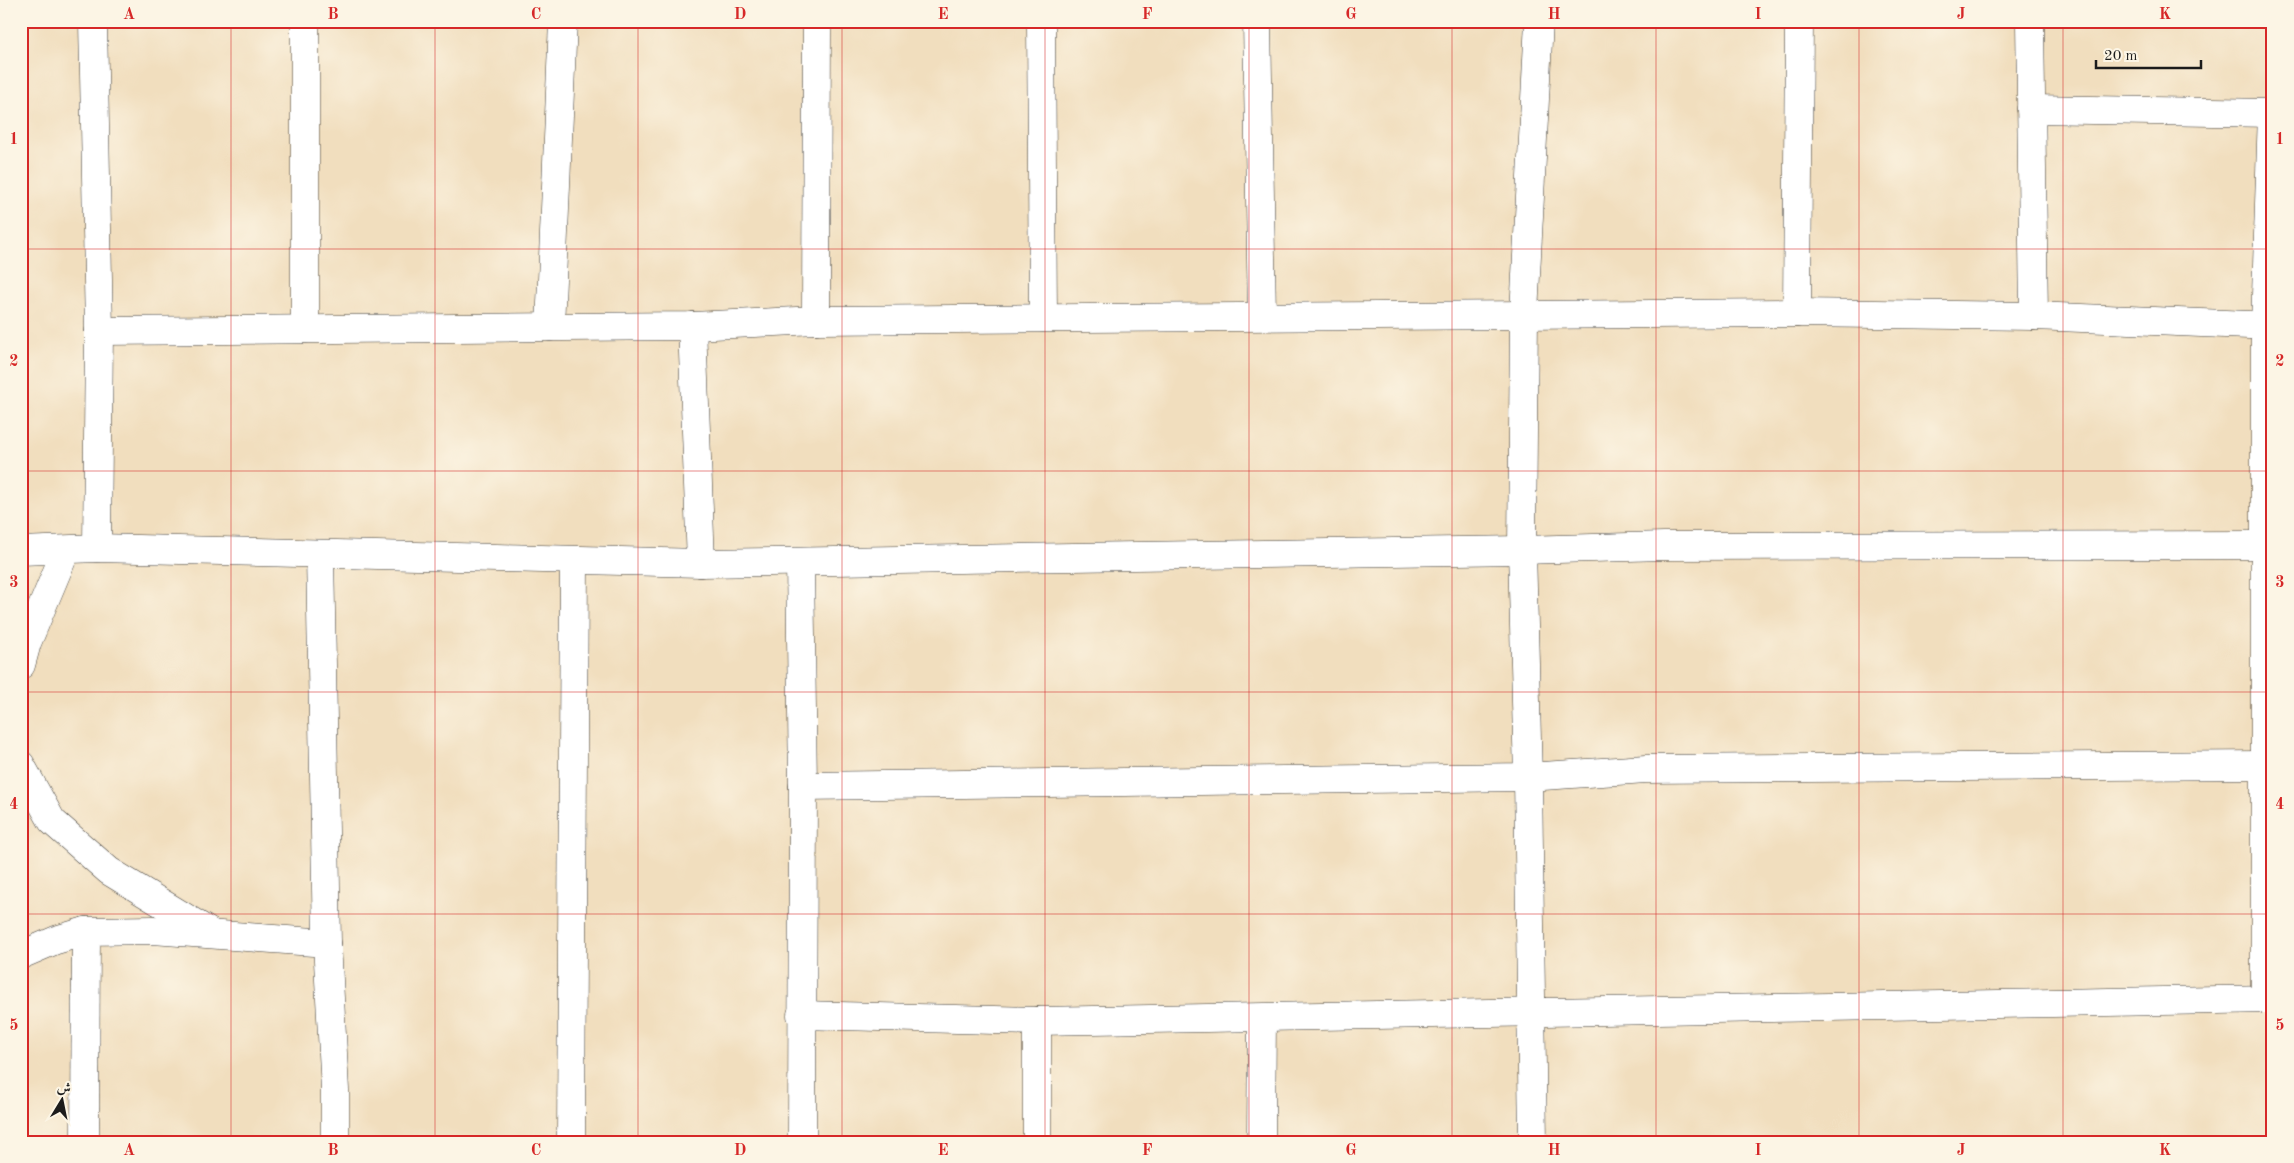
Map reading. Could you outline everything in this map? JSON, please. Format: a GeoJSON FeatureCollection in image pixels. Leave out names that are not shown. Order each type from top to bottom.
{"type":"FeatureCollection","features":[{"type":"Feature","properties":{"kind":"street"},"geometry":{"type":"LineString","coordinates":[[93,21],[99,331],[97,548]]}},
{"type":"Feature","properties":{"kind":"street"},"geometry":{"type":"LineString","coordinates":[[305,21],[305,329]]}},
{"type":"Feature","properties":{"kind":"street"},"geometry":{"type":"LineString","coordinates":[[550,327],[563,21]]}},
{"type":"Feature","properties":{"kind":"street"},"geometry":{"type":"LineString","coordinates":[[816,320],[817,21]]}},
{"type":"Feature","properties":{"kind":"street"},"geometry":{"type":"LineString","coordinates":[[1041,21],[1043,318]]}},
{"type":"Feature","properties":{"kind":"street"},"geometry":{"type":"LineString","coordinates":[[1257,21],[1262,316]]}},
{"type":"Feature","properties":{"kind":"street"},"geometry":{"type":"LineString","coordinates":[[1533,1142],[1528,777],[1522,550],[1524,314],[1540,21]]}},
{"type":"Feature","properties":{"kind":"street"},"geometry":{"type":"LineString","coordinates":[[1797,313],[1799,21]]}},
{"type":"Feature","properties":{"kind":"street"},"geometry":{"type":"LineString","coordinates":[[2030,21],[2034,316]]}},
{"type":"Feature","properties":{"kind":"street"},"geometry":{"type":"LineString","coordinates":[[801,1015],[1037,1021],[1532,1014],[2269,999],[2265,544],[2273,113],[2030,109]]}},
{"type":"Feature","properties":{"kind":"street"},"geometry":{"type":"LineString","coordinates":[[99,331],[692,326],[816,320],[1797,313],[2034,316],[2269,326]]}},
{"type":"Feature","properties":{"kind":"street"},"geometry":{"type":"LineString","coordinates":[[692,326],[701,563]]}},
{"type":"Feature","properties":{"kind":"street"},"geometry":{"type":"LineString","coordinates":[[21,551],[97,548],[701,563],[1664,546],[2265,544]]}},
{"type":"Feature","properties":{"kind":"street"},"geometry":{"type":"LineString","coordinates":[[21,665],[30,635],[66,550]]}},
{"type":"Feature","properties":{"kind":"street"},"geometry":{"type":"LineString","coordinates":[[320,554],[327,943],[335,1090],[335,1142]]}},
{"type":"Feature","properties":{"kind":"street"},"geometry":{"type":"LineString","coordinates":[[571,1142],[574,561]]}},
{"type":"Feature","properties":{"kind":"street"},"geometry":{"type":"LineString","coordinates":[[800,562],[803,786],[802,1142]]}},
{"type":"Feature","properties":{"kind":"street"},"geometry":{"type":"LineString","coordinates":[[21,765],[52,821],[101,865],[213,934]]}},
{"type":"Feature","properties":{"kind":"street"},"geometry":{"type":"LineString","coordinates":[[803,786],[1528,777],[1646,769],[2266,765]]}},
{"type":"Feature","properties":{"kind":"street"},"geometry":{"type":"LineString","coordinates":[[21,955],[56,940],[86,931],[153,930],[327,943]]}},
{"type":"Feature","properties":{"kind":"street"},"geometry":{"type":"LineString","coordinates":[[85,1142],[86,931]]}},
{"type":"Feature","properties":{"kind":"street"},"geometry":{"type":"LineString","coordinates":[[1261,1142],[1262,1018]]}},
{"type":"Feature","properties":{"kind":"street"},"geometry":{"type":"LineString","coordinates":[[1037,1021],[1037,1142]]}}]}
